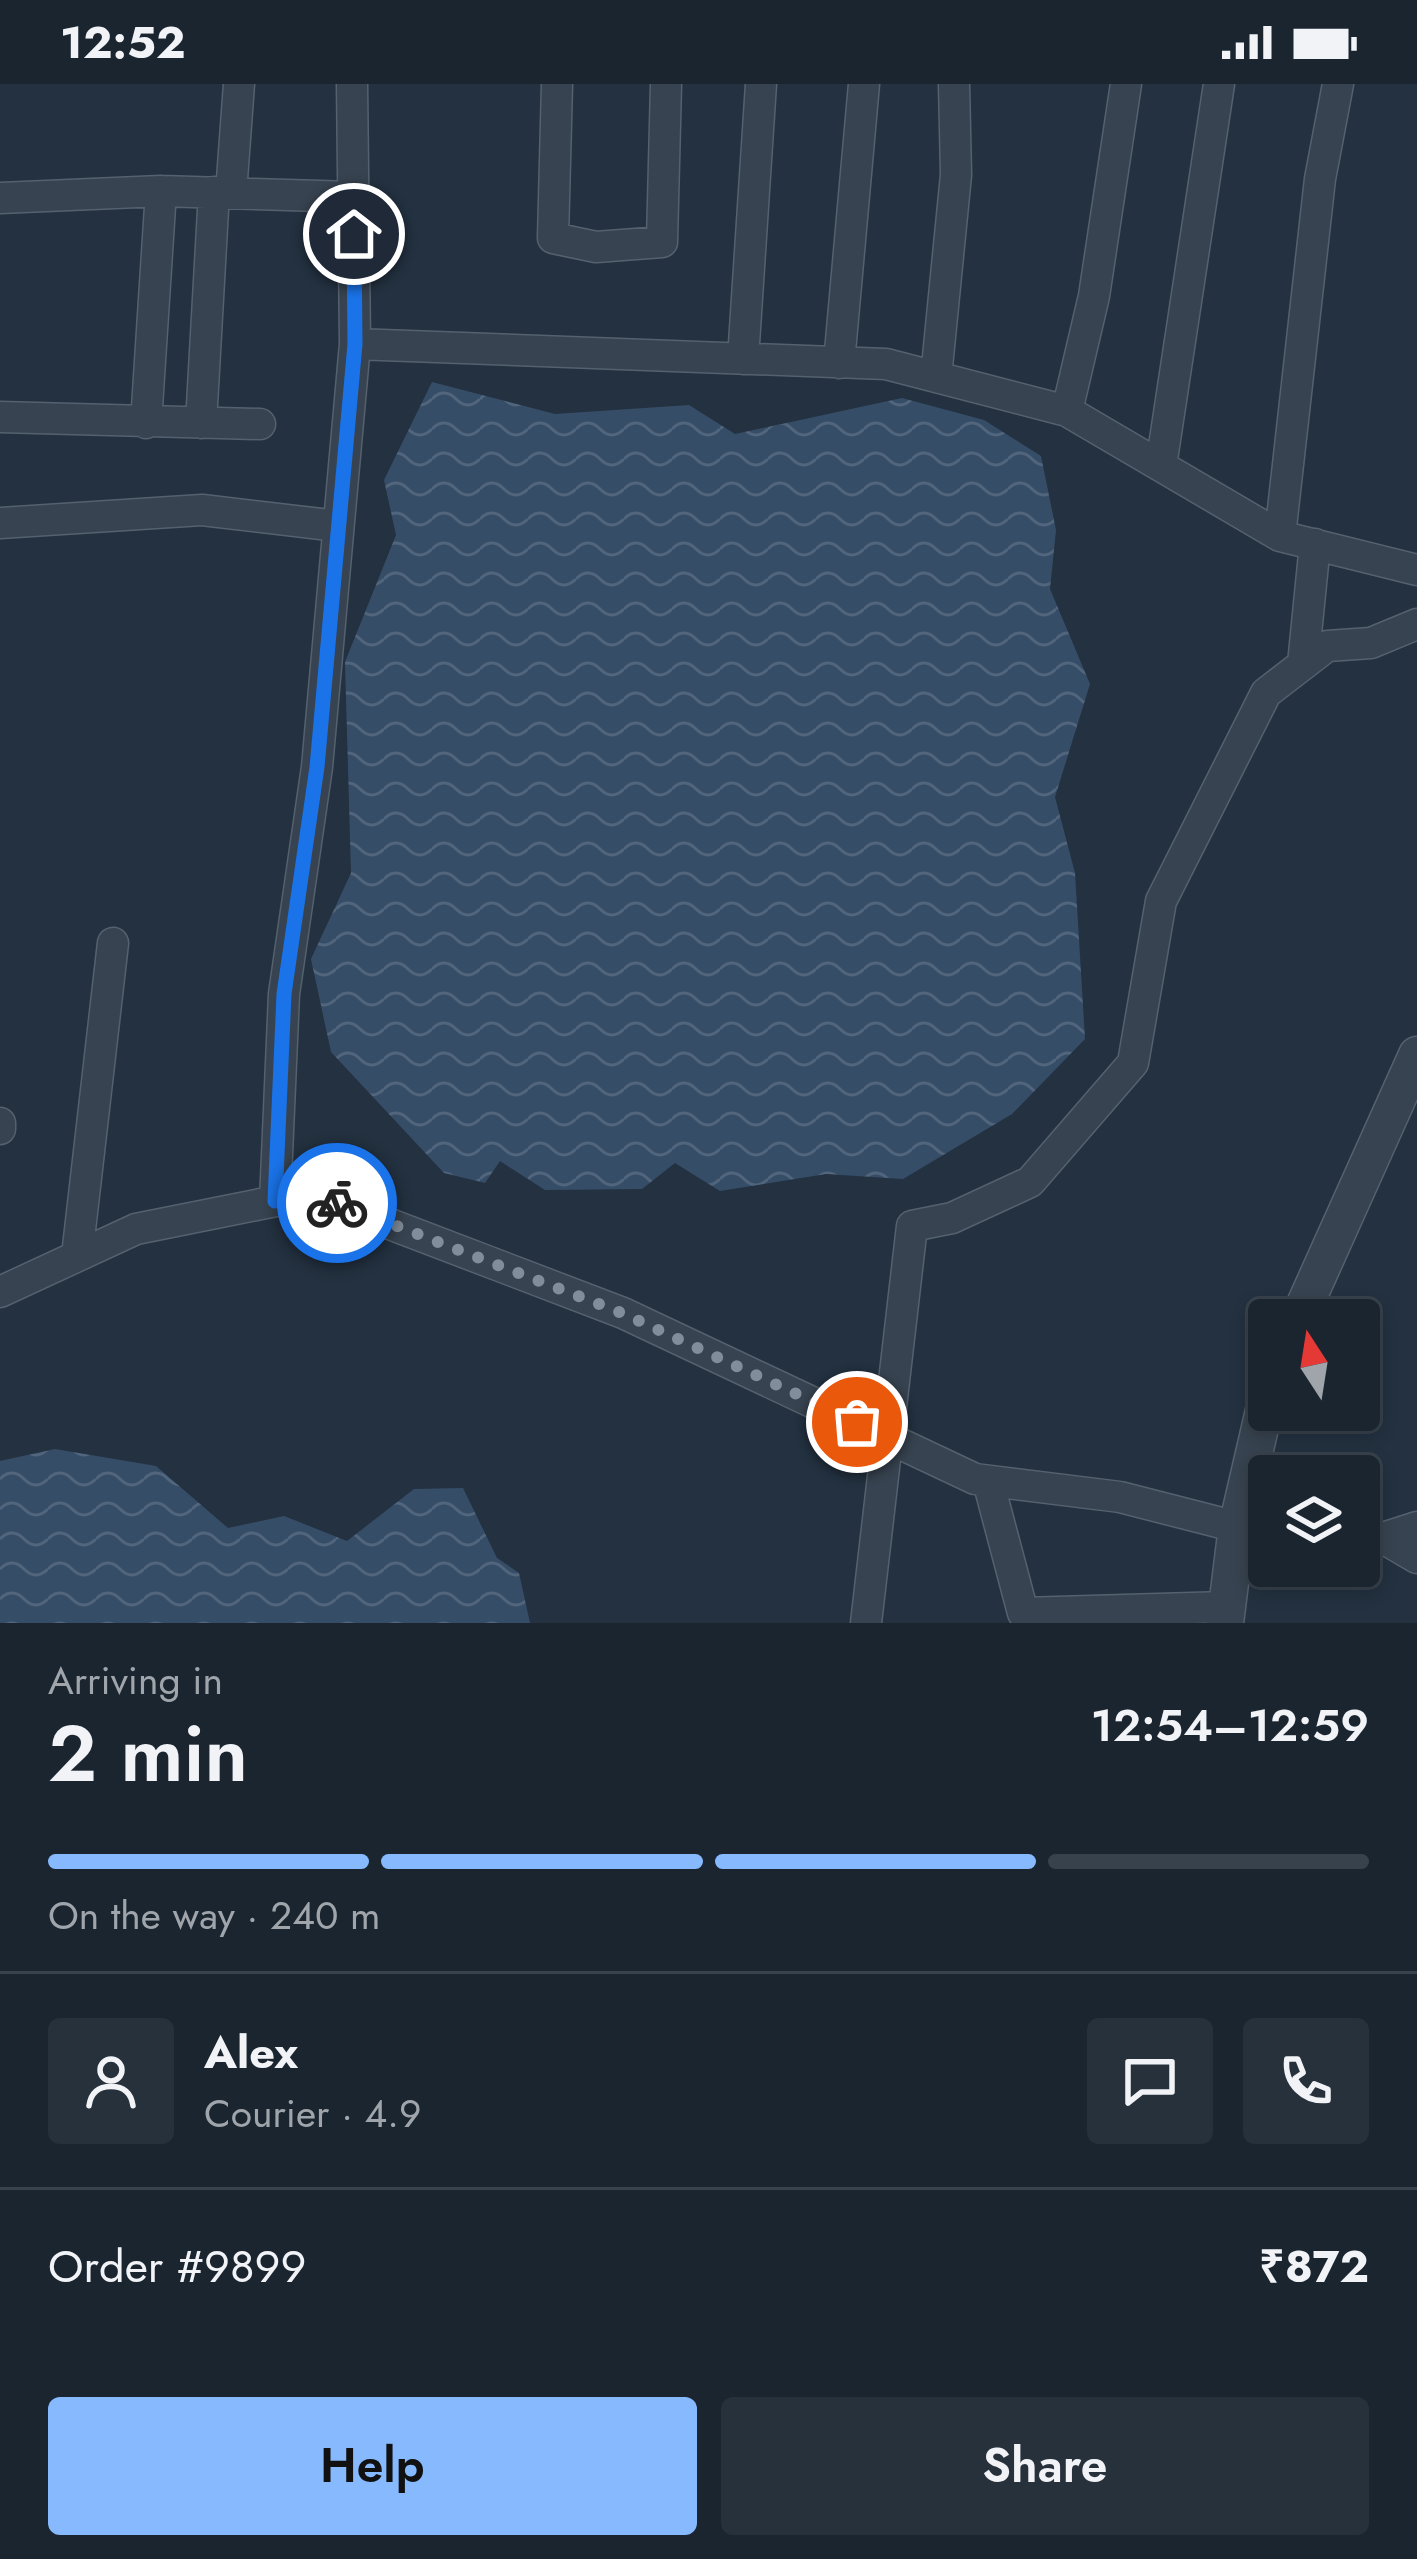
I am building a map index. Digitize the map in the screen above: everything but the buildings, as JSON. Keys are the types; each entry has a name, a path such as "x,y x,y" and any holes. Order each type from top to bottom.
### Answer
{"street":[{"path":"201,423 223,192 239,84"},
{"path":"275,1201 284,994 317,767 355,344 352,84"},
{"path":"557,84 553,238 596,248 662,242 666,84"},
{"path":"742,359 761,84"},
{"path":"839,363 864,84"},
{"path":"936,377 956,175 954,84"},
{"path":"1067,411 1094,296 1126,84"},
{"path":"1161,466 1219,84"},
{"path":"1280,536 1320,178 1338,84"},
{"path":"146,423 161,191"},
{"path":"0,198 161,191 353,197"},
{"path":"355,344 886,364 1067,411 1280,536 1417,569"},
{"path":"0,417 260,424"},
{"path":"0,523 202,510 338,526"},
{"path":"1303,664 1315,544"},
{"path":"866,1623 884,1434 912,1226 952,1218 1030,1182 1133,1063 1162,901 1266,693 1327,646 1371,643 1417,624"},
{"path":"77,1256 113,943"},
{"path":"1307,1299 1417,1055"},
{"path":"0,1292 136,1229 311,1194 622,1313 988,1480 1120,1496 1247,1549"},
{"path":"988,1480 1023,1613 1225,1615 1247,1549 1263,1431"},
{"path":"1380,1537 1417,1527"},
{"path":"1380,1544 1417,1558"}],"water":[{"path":"432,382 555,414 689,405 735,434 902,398 984,420 1041,456 1056,530 1050,589 1090,684 1055,797 1075,873 1085,1039 1012,1114 903,1179 826,1174 720,1191 675,1163 642,1189 545,1190 500,1161 485,1183 444,1173 331,1052 311,959 351,873 345,662 396,535 384,480"},
{"path":"55,1449 156,1466 228,1528 284,1516 347,1541 414,1489 463,1488 497,1558 519,1573 530,1623 0,1623 0,1461"}],"way so far":[{"path":"337,1203 622,1313 857,1422"}],"route":[{"path":"337,1203 311,1194 275,1201 284,994 317,767 355,344 354,234"}]}
